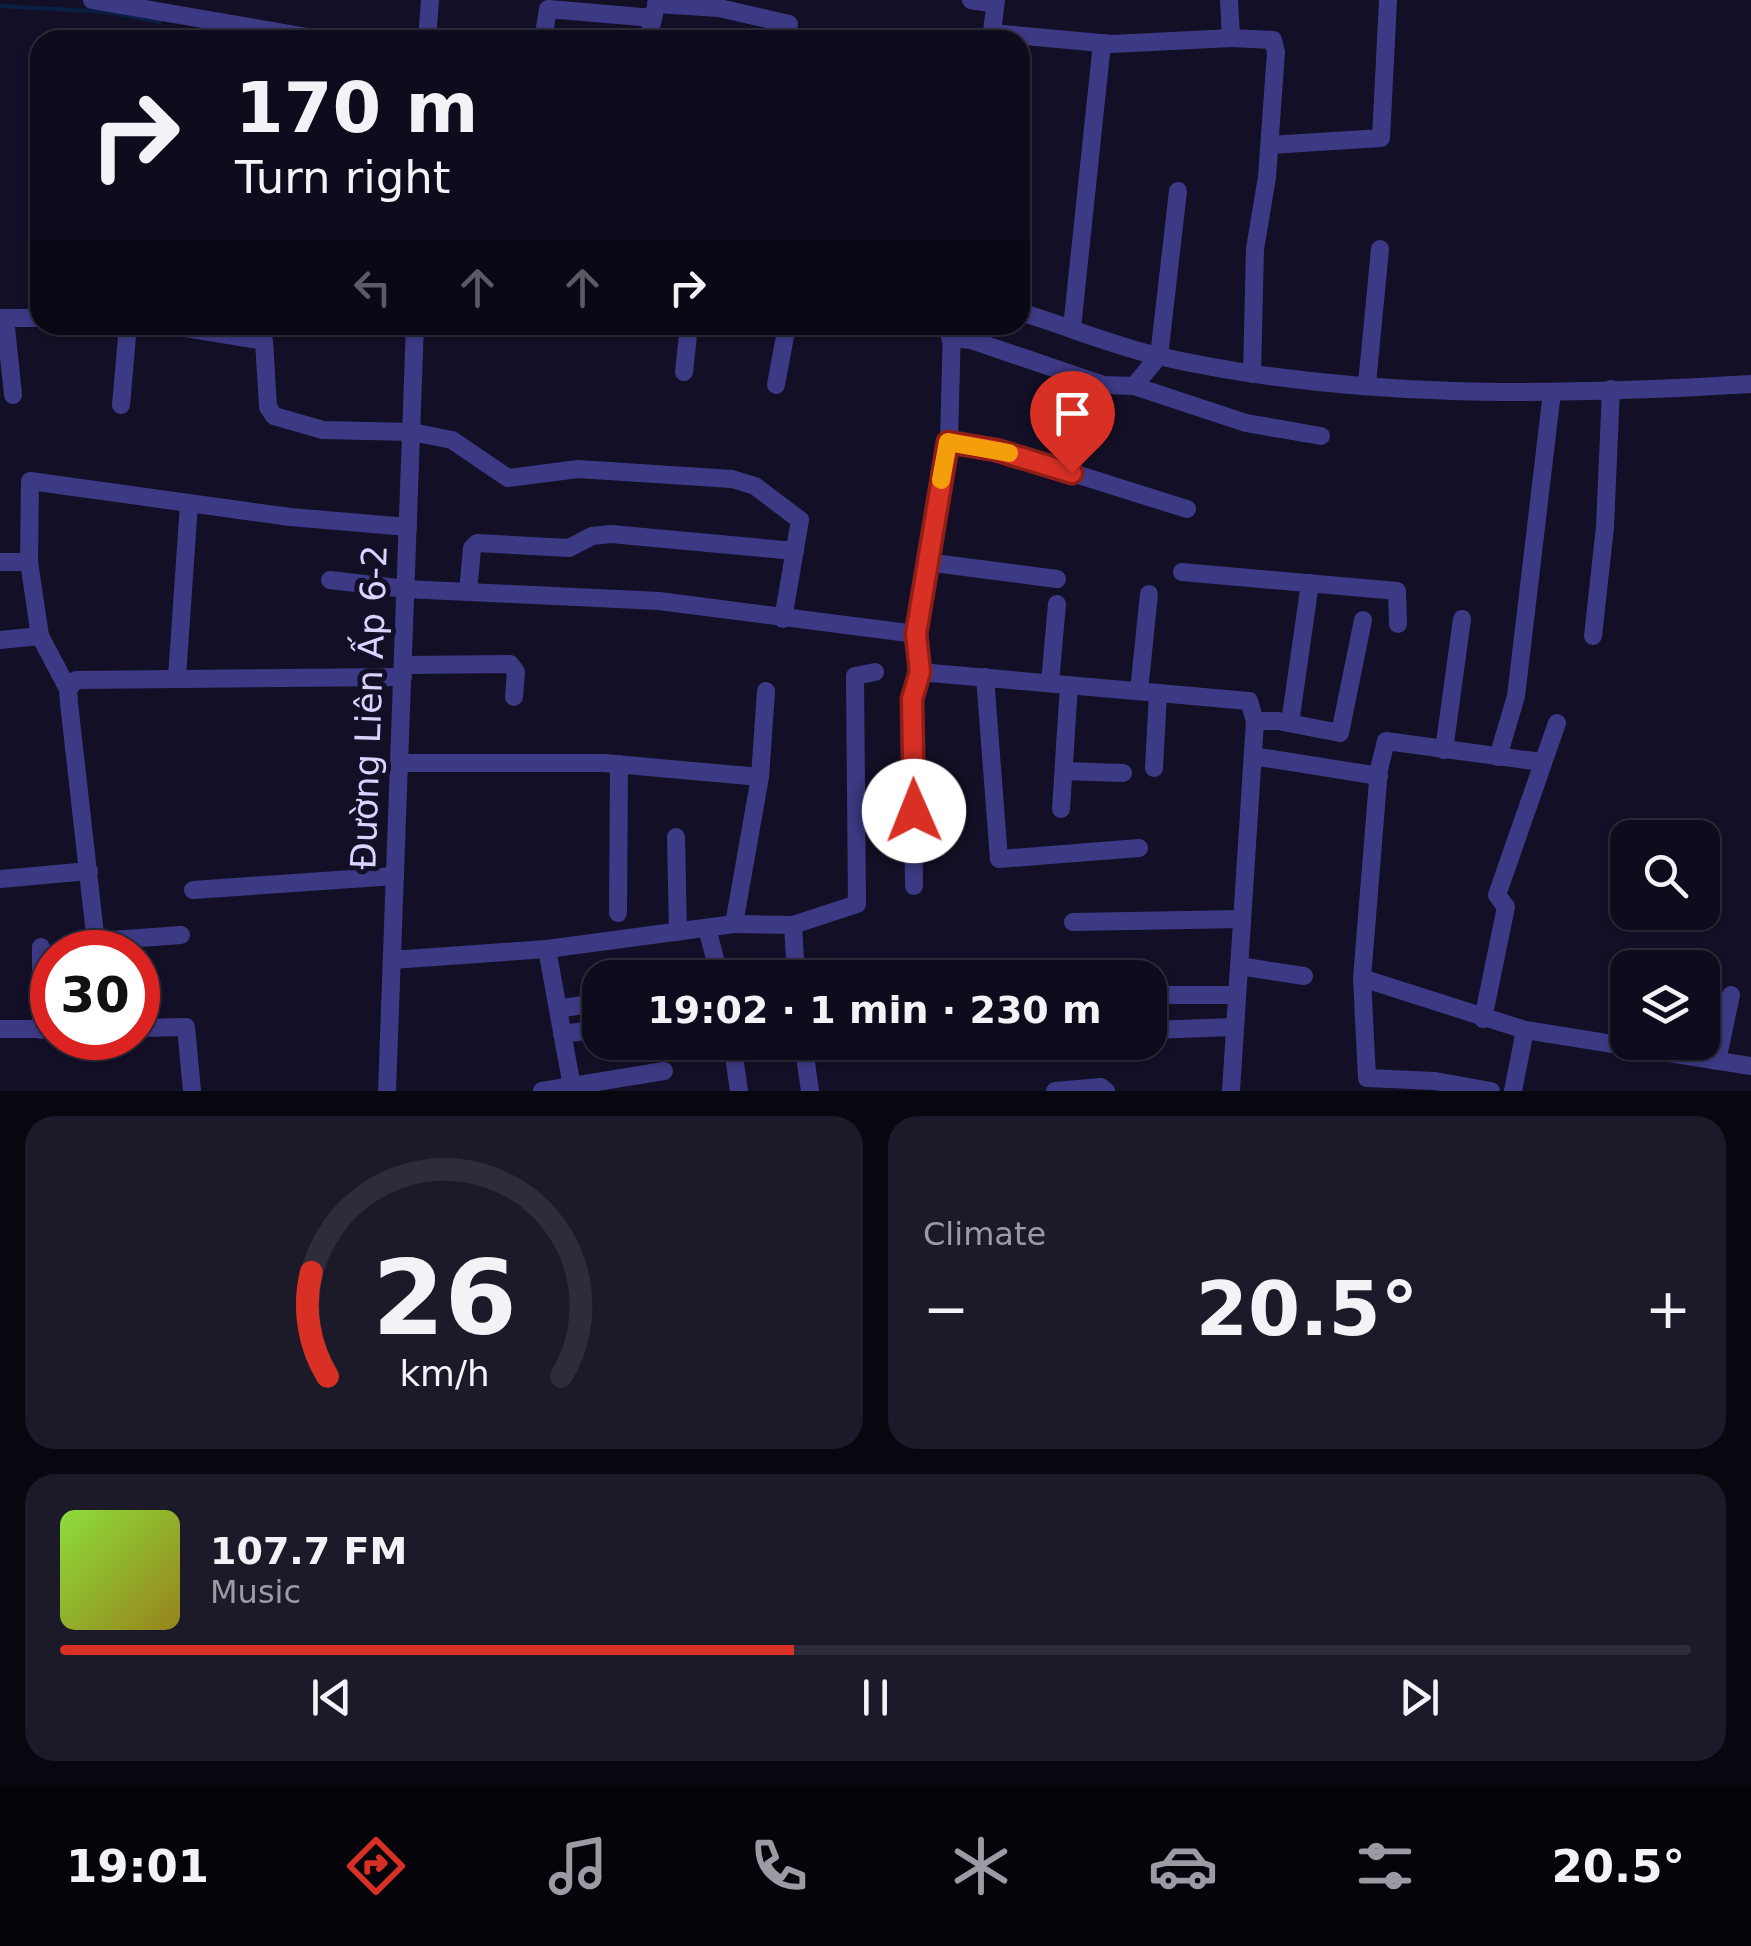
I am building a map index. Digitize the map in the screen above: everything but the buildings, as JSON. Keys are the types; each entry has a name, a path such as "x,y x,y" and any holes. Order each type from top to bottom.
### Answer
{"street":[{"path":"92,0 267,30"},
{"path":"428,30 430,0"},
{"path":"971,0 995,2 992,30"},
{"path":"1230,0 1232,38"},
{"path":"1270,146 1376,142 1382,138 1388,0"},
{"path":"544,30 548,4 719,8 789,24"},
{"path":"1030,39 1102,43 1232,38 1275,42 1270,146 1255,248 1252,374"},
{"path":"1072,328 1102,43"},
{"path":"1134,386 1159,356 1178,191"},
{"path":"1367,384 1380,249"},
{"path":"1030,315 1159,356 1252,374 1367,384 1400,391 1552,392 1751,384"},
{"path":"13,395 3,318 30,318"},
{"path":"120,404 127,335"},
{"path":"237,335 264,341 268,407 274,416 323,430 412,432 458,443 508,478 578,470 748,483 799,517 783,619"},
{"name":"Đường Liên Ấp 6-2","path":"387,1091 416,335"},
{"path":"684,372 688,335"},
{"path":"776,386 785,335"},
{"path":"914,886 912,699 920,672 916,634 948,442 951,335"},
{"path":"960,335 1104,385 1134,386 1246,424 1321,436"},
{"path":"1593,636 1605,527 1611,389"},
{"path":"1498,757 1516,696 1552,392"},
{"path":"948,442 996,450 1186,508"},
{"path":"95,930 68,690 40,636 30,562 30,480 189,504 408,527"},
{"path":"177,677 189,504"},
{"path":"468,592 472,548 477,542 569,548 592,536 612,534 795,551"},
{"path":"0,562 30,562"},
{"path":"926,562 1057,580"},
{"path":"1182,572 1397,591 1398,624"},
{"path":"330,580 406,589 659,601 916,634"},
{"path":"1290,723 1310,583"},
{"path":"1149,594 1148,692 1154,768"},
{"path":"1050,683 1057,604"},
{"path":"1444,750 1462,619"},
{"path":"1255,721 1290,723 1340,734 1362,620"},
{"path":"0,640 40,636"},
{"path":"68,690 76,680 403,671 510,664 516,672 514,697"},
{"path":"392,960 547,948 734,924 792,925 857,904 856,676 875,672"},
{"path":"920,672 1249,702 1255,721 1230,1091"},
{"path":"985,677 999,860 1139,848"},
{"path":"1061,809 1070,684"},
{"path":"734,924 760,777 766,691"},
{"path":"1483,1019 1506,907 1496,894 1557,722"},
{"path":"1490,1091 1436,1082 1368,1078 1362,978 1378,776 1386,741 1541,762"},
{"path":"1253,756 1378,776"},
{"path":"399,762 619,764 760,777"},
{"path":"618,914 619,764"},
{"path":"1064,771 1124,773"},
{"path":"676,836 678,932"},
{"path":"0,878 89,871"},
{"path":"194,890 395,876"},
{"path":"1072,922 1242,920"},
{"path":"792,925 795,960"},
{"path":"707,928 715,960"},
{"path":"160,938 181,935"},
{"path":"547,948 572,1086"},
{"path":"1239,966 1304,976"},
{"path":"1362,978 1483,1019 1610,1043"},
{"path":"1167,994 1237,995"},
{"path":"1720,1041 1730,995"},
{"path":"558,1009 582,1005"},
{"path":"160,1028 186,1027 192,1091"},
{"path":"1167,1029 1235,1027"},
{"path":"0,1029 30,1030"},
{"path":"1514,1091 1525,1030"},
{"path":"562,1034 582,1031"},
{"path":"735,1060 739,1091"},
{"path":"806,1060 810,1091"},
{"path":"1716,1060 1751,1066"},
{"path":"542,1091 664,1072"},
{"path":"1054,1091 1101,1087 1106,1091"}],"waterway":[{"path":"0,6 107,12 160,22"}],"slow traffic":[{"path":"941,480 948,442 1009,453"}],"route":[{"path":"914,811 912,699 920,672 916,634 948,442 996,450 1072,473"}]}
